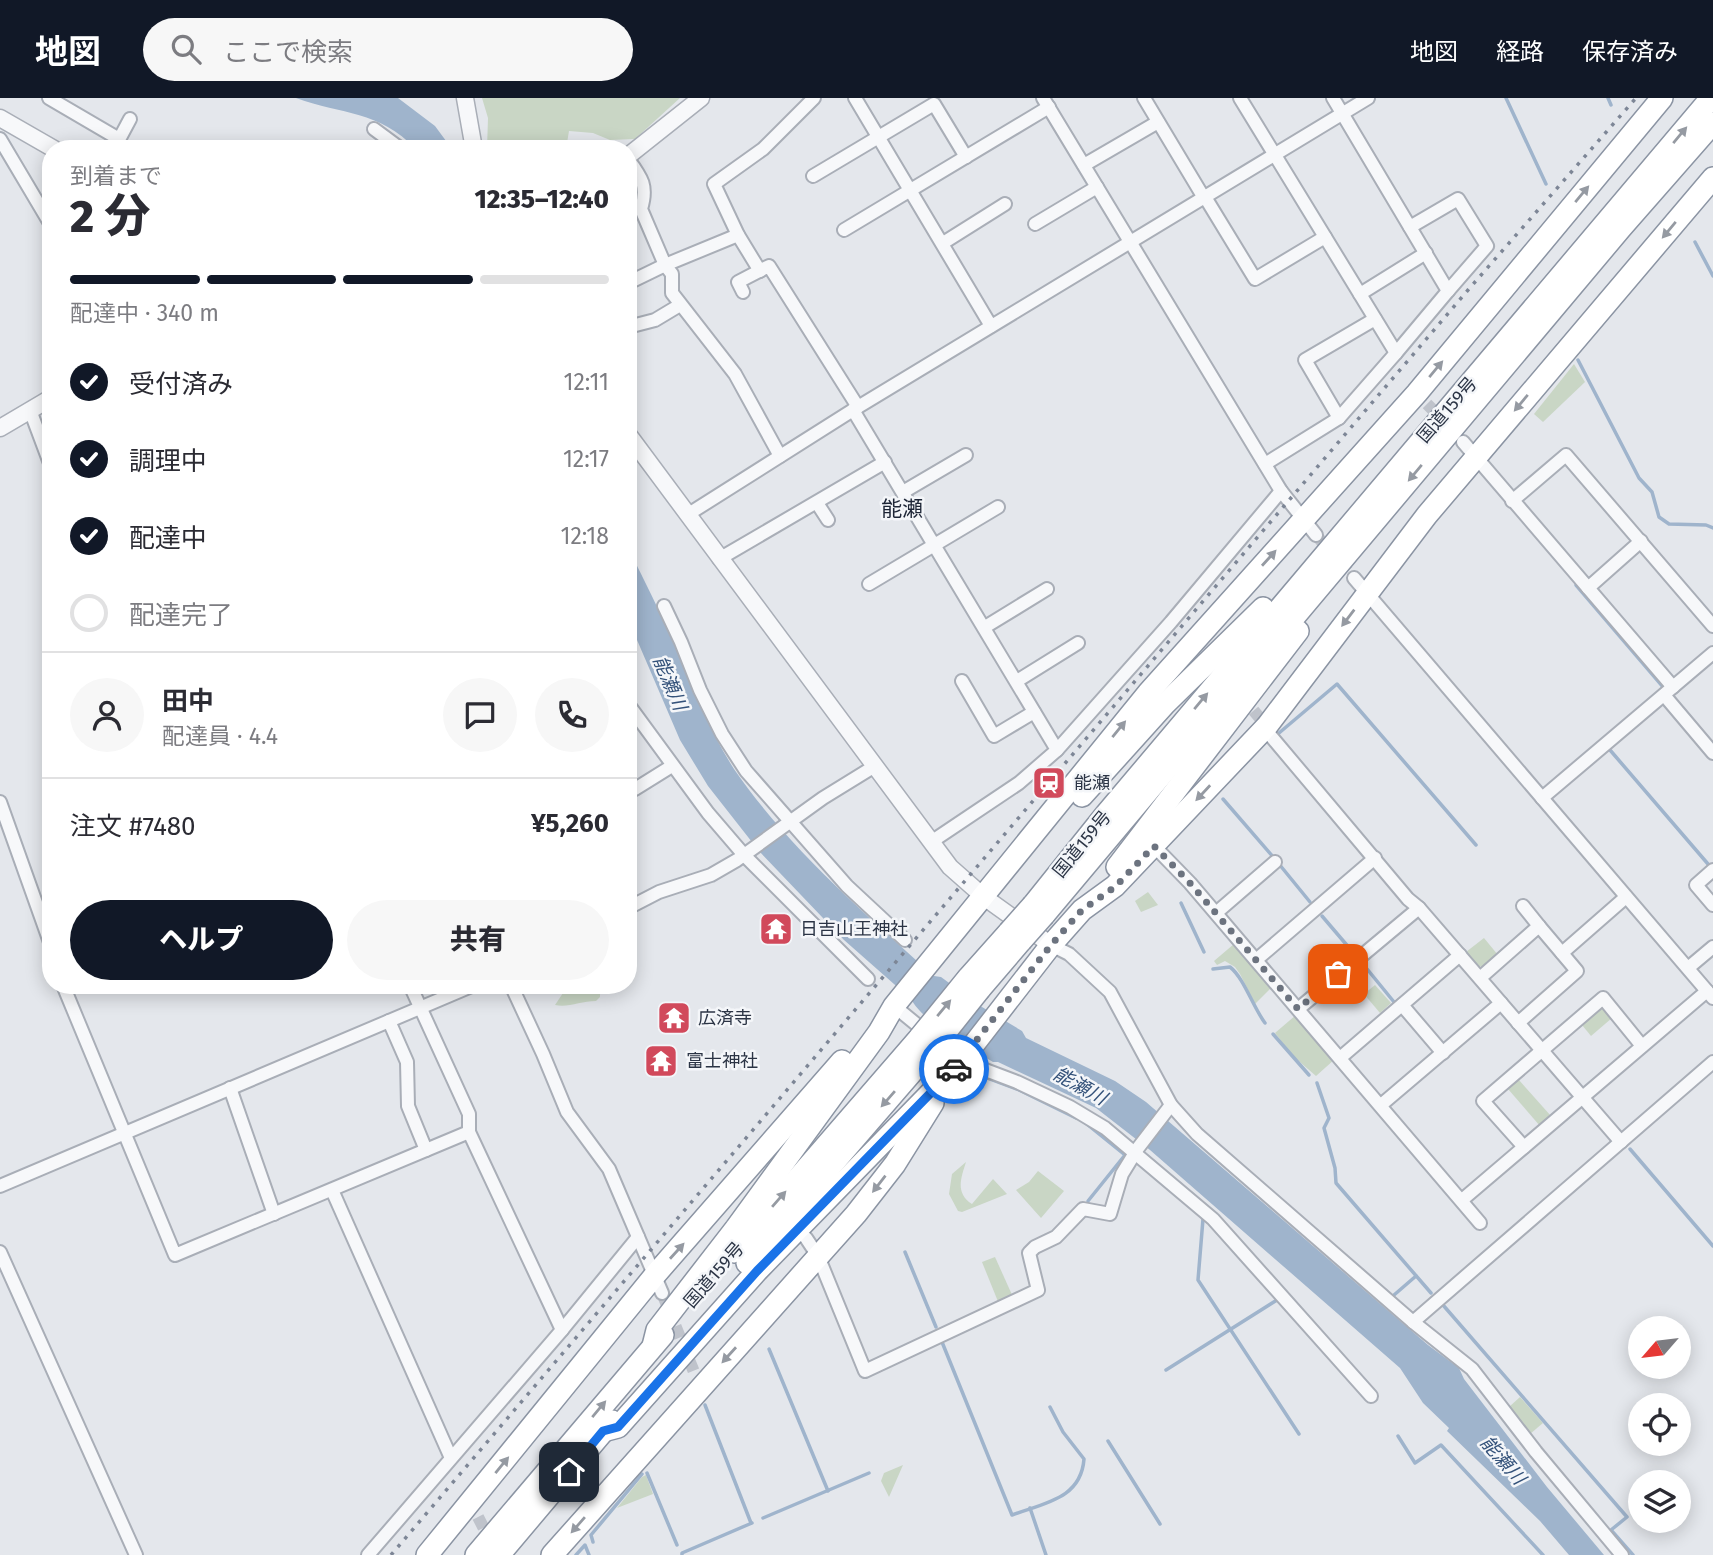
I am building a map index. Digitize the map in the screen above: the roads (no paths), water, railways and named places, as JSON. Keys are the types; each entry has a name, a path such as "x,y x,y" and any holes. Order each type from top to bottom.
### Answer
{"highway":[{"path":"427,1555 475,1509 659,1284 746,1188 860,1040 895,1006 939,954 1148,693 1199,647 1310,528 1422,398 1662,98"},
{"name":"国道159号","path":"1038,910 1395,471 1711,98"},
{"name":"国道159号","path":"499,1555 974,984 1352,547 1713,123"},
{"path":"1082,910 1115,887 1266,724 1360,586 1469,449 1713,178"},
{"path":"999,879 1037,846 1165,704 1300,571 1384,472 1395,471"},
{"path":"603,1431 618,1427 757,1271 961,1061 1282,654 1347,562 1352,547"},
{"path":"653,1346 657,1330 744,1217 895,1006"},
{"name":"国道159号","path":"476,1555 653,1346 926,1043"},
{"path":"552,1555 697,1379 812,1247 856,1214 895,1164 961,1061"}],"street":[{"path":"49,98 110,140"},
{"path":"465,98 472,140"},
{"path":"637,151 701,98"},
{"path":"760,271 738,235 715,184 763,149 814,98"},
{"path":"855,98 991,326"},
{"path":"1144,98 1255,279 1325,237"},
{"path":"1240,98 1396,353"},
{"path":"1333,98 1448,291"},
{"path":"687,515 855,408 1368,98"},
{"path":"844,230 966,157 1046,103 1281,491 1310,528"},
{"path":"813,176 934,104 966,157"},
{"path":"0,118 42,142"},
{"path":"118,140 130,119"},
{"path":"1084,165 1158,122"},
{"path":"374,129 389,140"},
{"path":"0,139 42,210"},
{"path":"637,170 646,194 641,209 665,265 672,274 672,293 735,374 780,456"},
{"path":"1035,224 1097,187"},
{"path":"1265,464 1339,418 1487,246 1458,200 1410,226"},
{"path":"943,243 1005,204"},
{"path":"637,279 738,235"},
{"path":"1360,294 1426,253"},
{"path":"743,292 738,282 769,266 1056,750"},
{"path":"637,325 655,320 680,304"},
{"path":"1339,418 1306,360 1375,319"},
{"path":"0,428 42,403"},
{"path":"30,410 42,442"},
{"path":"637,446 950,867 984,897 1051,945 1069,954 1110,992 1169,1108 1413,1322 1472,1369 1536,1452 1622,1555"},
{"path":"1469,449 1588,589 1713,753"},
{"path":"903,492 966,454"},
{"path":"1512,501 1566,455 1713,626"},
{"path":"719,559 885,462"},
{"path":"931,842 1019,783 1056,750 1171,622 1281,491"},
{"path":"817,503 828,520"},
{"path":"869,584 998,508"},
{"path":"1588,589 1641,541"},
{"path":"1360,586 1710,995 1642,1045 1462,1200"},
{"path":"985,627 1047,589"},
{"path":"664,607 722,734 747,771 847,886 905,940"},
{"path":"1017,681 1078,643"},
{"path":"1542,798 1713,653"},
{"path":"962,681 994,736 1034,712"},
{"path":"637,716 708,813 868,979"},
{"path":"1266,724 1270,735 1408,899 1419,908 1621,1142"},
{"path":"637,788 672,766"},
{"path":"637,903 659,892 711,874 748,853 823,798 875,766"},
{"path":"0,802 42,920"},
{"path":"1154,846 1216,913 1480,1223"},
{"path":"1256,960 1375,858"},
{"path":"1216,913 1275,862"},
{"path":"1713,870 1696,885 1713,905"},
{"path":"1562,953 1626,897"},
{"path":"1518,1023 1577,971 1523,906"},
{"path":"1298,1009 1419,908"},
{"path":"1480,978 1539,926"},
{"path":"1688,968 1713,947"},
{"path":"1340,1058 1460,955"},
{"path":"67,994 175,1255 469,1132"},
{"path":"415,994 469,1114 469,1132 562,1330"},
{"path":"0,1186 454,994"},
{"path":"515,994 544,1054 567,1112 609,1169 659,1284"},
{"path":"1524,1147 1483,1101 1603,998 1642,1045"},
{"path":"1381,1105 1501,1003"},
{"path":"1402,1005 1443,1053"},
{"path":"895,1006 961,1061 1070,1107 1136,1151 1213,1219 1371,1396"},
{"path":"389,1021 407,1062 408,1106 426,1150"},
{"path":"1413,1322 1713,1062"},
{"path":"230,1088 274,1214"},
{"path":"812,1247 865,1371 1038,1290 1029,1253 1035,1247 1056,1237 1083,1209 1110,1214 1122,1174 1169,1108"},
{"path":"332,1189 451,1458"},
{"path":"369,1555 638,1237"},
{"path":"0,1252 136,1555"}],"water":[{"path":"296,98 398,98 435,126 445,140 406,140 374,120"},
{"name":"能瀬川","path":"637,567 725,754 754,797 802,851 934,976 941,977 982,1007 1022,1031 1026,1038 1115,1081 1146,1102 1428,1345 1459,1368 1464,1379 1547,1487 1604,1555 1569,1555 1540,1521 1447,1431 1449,1428 1423,1403 1400,1368 1150,1150 1096,1108 993,1062 925,1016 911,999 844,940 759,851 708,786 680,740 637,640"}],"waterway":[{"path":"1506,98 1546,184"},
{"path":"1608,98 1611,105"},
{"path":"1695,242 1713,276"},
{"path":"1578,360 1639,478 1652,492 1659,517 1669,524 1706,525 1713,528"},
{"path":"1576,585 1664,688"},
{"path":"1279,733 1337,684 1476,845"},
{"path":"1610,750 1708,864"},
{"path":"1223,799 1274,858"},
{"path":"1279,864 1310,902"},
{"path":"1181,903 1204,952"},
{"path":"1322,916 1351,950"},
{"path":"1363,964 1394,1002"},
{"path":"1213,969 1230,967 1235,972 1265,1023"},
{"path":"1273,1034 1309,1075"},
{"path":"969,1071 1017,1089 1076,1118"},
{"path":"1317,1083 1329,1118 1324,1128 1335,1168 1336,1183 1431,1293"},
{"path":"1083,1121 1125,1155 1088,1201"},
{"path":"1630,1149 1713,1246"},
{"path":"1203,1219 1198,1280 1299,1434"},
{"path":"905,1252 936,1327"},
{"path":"1394,1295 1416,1276"},
{"path":"1166,1370 1277,1300"},
{"path":"1443,1305 1627,1517 1611,1530 1633,1555"},
{"path":"942,1342 1012,1515 1059,1498 1076,1483 1081,1472 1084,1459 1063,1432 1050,1407"},
{"path":"769,1349 828,1491"},
{"path":"705,1405 751,1523"},
{"path":"1398,1436 1415,1463 1441,1445 1543,1555"},
{"path":"1108,1441 1160,1524"},
{"path":"647,1473 677,1545"},
{"path":"763,1518 869,1473"},
{"path":"593,1542 591,1535 642,1474"},
{"path":"1030,1508 1046,1555"},
{"path":"682,1555 752,1523"},
{"path":"576,1555 585,1545 589,1555"}],"tunnel":[{"path":"1427,404 1444,421"},
{"path":"1316,535 1354,578"},
{"path":"1242,697 1264,723"},
{"path":"662,1293 694,1372"},
{"path":"478,1517 491,1542"}],"railway":[{"path":"391,1555 1468,290 1636,98"}],"place":[{"name":"能瀬","path":"1049,783"},
{"name":"日吉山王神社","path":"776,929"},
{"name":"広済寺","path":"674,1018"},
{"name":"富士神社","path":"661,1061"}],"district":[{"name":"能瀬","path":"902,509"}]}
